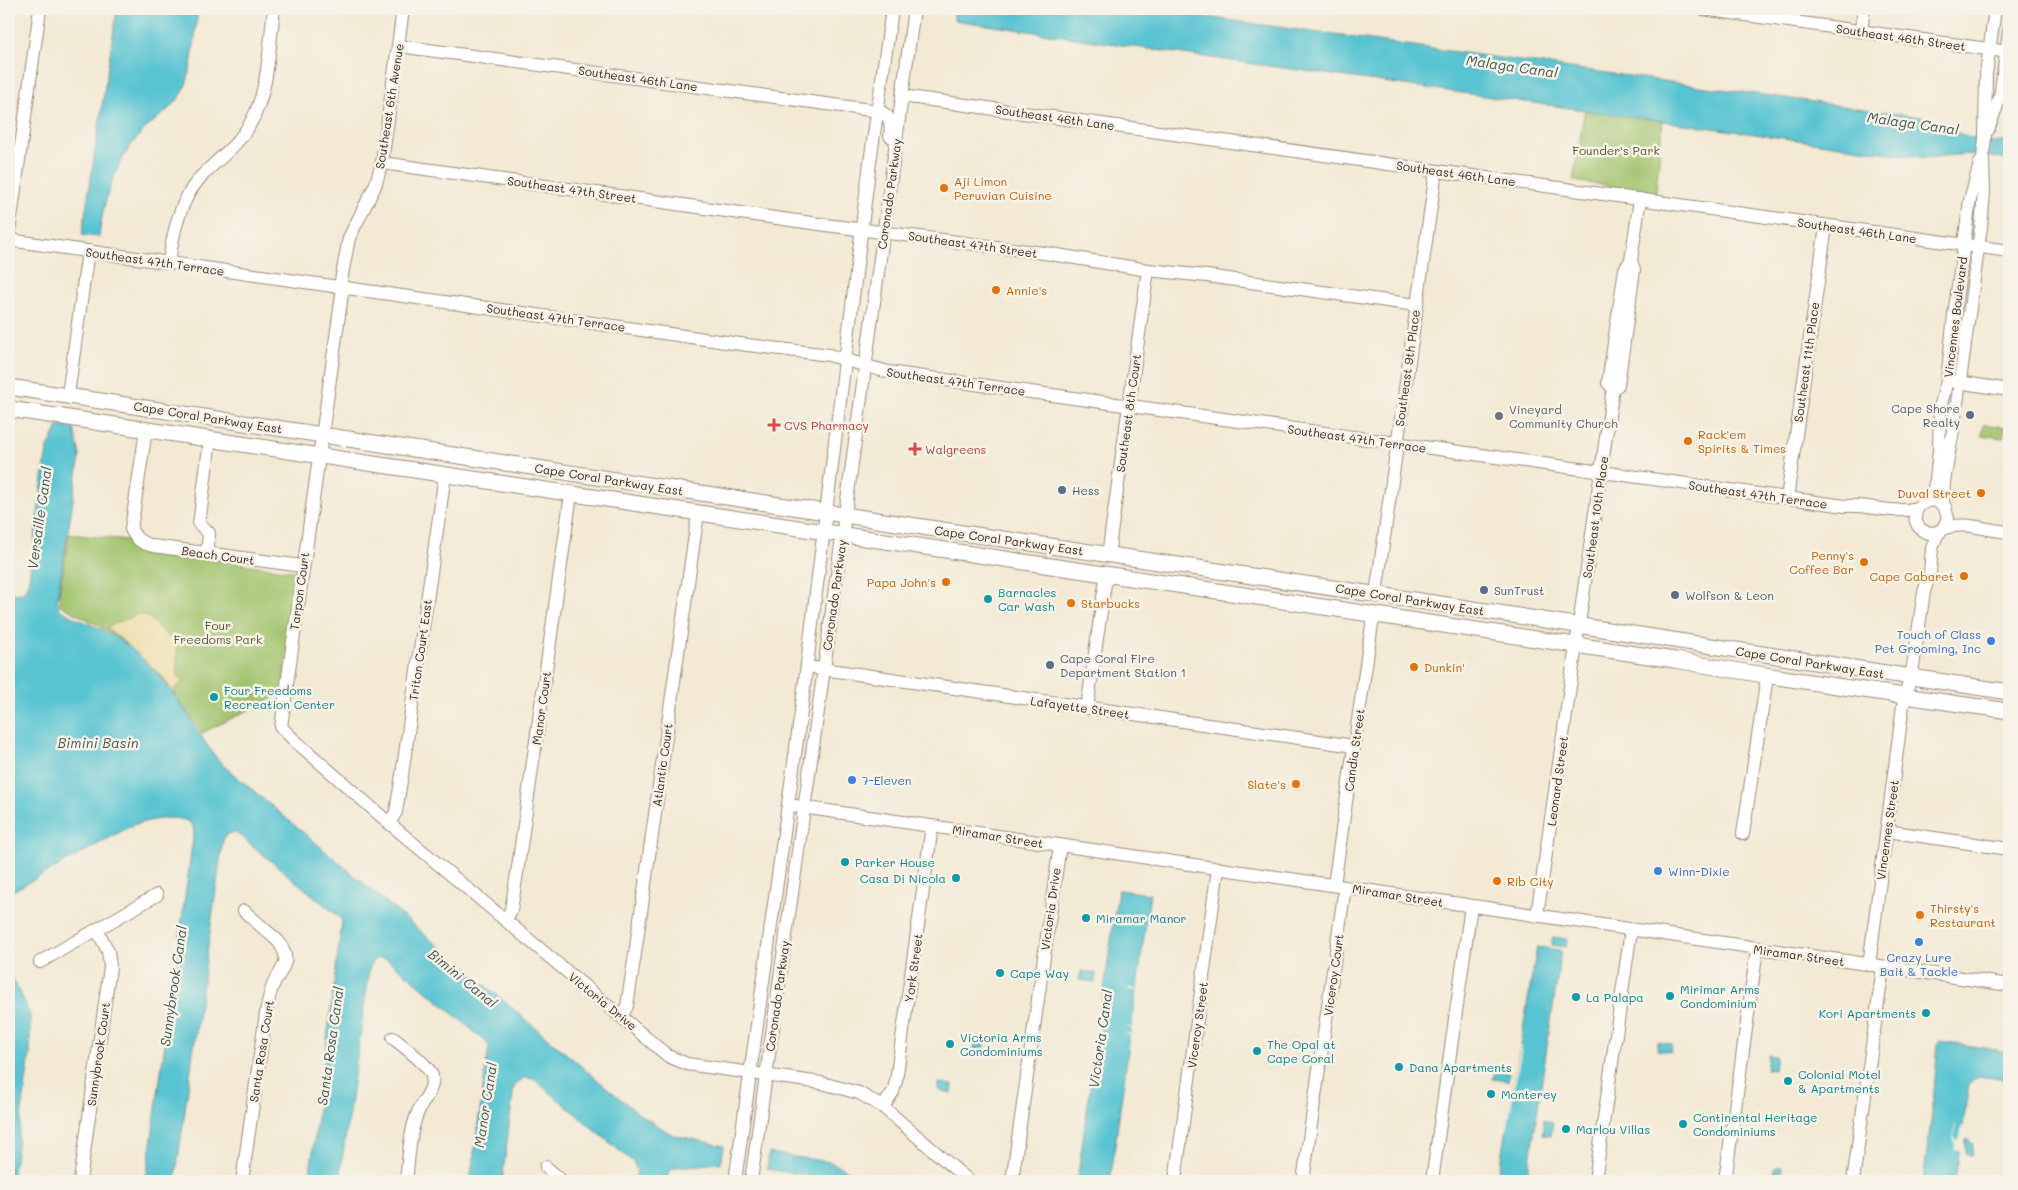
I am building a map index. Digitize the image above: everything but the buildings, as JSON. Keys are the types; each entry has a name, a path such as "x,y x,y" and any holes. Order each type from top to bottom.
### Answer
{"main road":[{"name":"Cape Coral Parkway East","path":"9,386 2009,692"},
{"path":"9,396 81,406 108,401"},
{"name":"Cape Coral Parkway East","path":"9,409 1675,660 1767,677 2009,711"},
{"path":"1003,559 1022,553 1096,562 1108,555"},
{"path":"1109,575 1116,568 1130,566 1178,573 1199,573 1211,570"},
{"path":"1275,600 1290,594 1364,603 1371,600 1376,594"},
{"path":"1376,615 1381,609 1394,606 1453,614 1464,614 1476,610"}],"street":[{"path":"9,232 40,9"},
{"path":"169,262 180,210 191,190 198,180 235,144 255,113 263,90 274,9"},
{"name":"Southeast 6th Avenue","path":"318,456 349,238 375,186 382,163 403,9"},
{"name":"Coronado Parkway","path":"735,1181 788,805 892,9"},
{"name":"Coronado Parkway","path":"751,1181 824,669 914,9"},
{"name":"Southeast 46th Street","path":"1703,9 1735,11 2008,52"},
{"path":"1861,31 1864,9"},
{"name":"Vincennes Boulevard","path":"1986,138 1985,90 1995,9"},
{"name":"Vincennes Boulevard","path":"1920,505 1933,491 1936,480 1940,408 1947,381 1973,185 2000,97 2008,52 2009,32"},
{"name":"Southeast 46th Lane","path":"399,46 878,110"},
{"name":"Southeast 46th Lane","path":"902,96 2009,251"},
{"path":"878,110 890,122 888,152 893,161"},
{"name":"Vincennes Boulevard","path":"1946,509 1943,502 1943,488 1979,247 1984,193 1982,158"},
{"name":"Southeast 47th Street","path":"382,163 1070,257 1148,270 1207,276 1416,305"},
{"name":"Southeast 9th Place","path":"1376,594 1436,171"},
{"name":"Southeast 10th Place","path":"1576,645 1613,388 1608,383 1617,318 1625,269 1631,260 1640,199"},
{"name":"Southeast 11th Place","path":"1787,498 1826,226"},
{"name":"Southeast 47th Terrace","path":"9,240 737,344 829,355 888,372 1787,498 1901,511 1920,505"},
{"path":"68,395 88,251"},
{"name":"Southeast 8th Court","path":"1108,555 1148,270"},
{"path":"1947,381 2009,390"},
{"name":"Beach Court","path":"146,430 131,529 135,538 153,546 302,566"},
{"path":"207,553 209,533 199,524 210,440"},
{"name":"Tarpon Court","path":"281,727 318,456"},
{"name":"Triton Court East","path":"389,824 396,812 402,775 445,475"},
{"name":"Manor Court","path":"506,920 512,910 571,494"},
{"path":"1924,592 1924,539 1915,519 1920,505 1932,500 1937,501 1962,519 1994,524 2009,530"},
{"name":"Southeast 47th Terrace","path":"1845,506 1863,513 1907,519 1919,527"},
{"path":"1905,696 1910,678 1924,592 1930,573 1932,548 1937,535 1948,518 1946,509"},
{"name":"Atlantic Court","path":"622,1015 627,1006 634,963 698,513"},
{"path":"1919,527 1930,533 1952,526 2009,530"},
{"path":"1087,708 1105,584 1109,575"},
{"name":"Candia Street","path":"1340,886 1354,746 1372,624 1376,615"},
{"name":"Leonard Street","path":"1537,916 1576,645"},
{"name":"Lafayette Street","path":"806,667 1354,746"},
{"path":"1743,834 1767,677"},
{"name":"Vincennes Street","path":"1869,965 1905,696"},
{"name":"Victoria Drive","path":"281,727 292,739 389,824 622,1015 660,1050 687,1064 822,1083 850,1089 883,1107 969,1181"},
{"name":"Miramar Street","path":"788,805 2009,985"},
{"name":"York Street","path":"883,1107 893,1092 896,1081 932,826"},
{"path":"1888,831 2009,849"},
{"name":"Victoria Drive","path":"1012,1181 1060,845"},
{"name":"Viceroy Street","path":"1174,1181 1218,868"},
{"name":"Viceroy Court","path":"1303,1181 1340,886"},
{"path":"40,962 157,895"},
{"path":"1432,1181 1471,906"},
{"name":"Santa Rosa Court","path":"242,1181 266,1013 271,990 283,969 286,959 283,947 278,941 244,911"},
{"name":"Sunnybrook Court","path":"80,1181 110,967 108,951 97,930"},
{"path":"1595,1181 1631,930"},
{"path":"1725,1181 1757,949"},
{"path":"1853,1181 1883,967"},
{"path":"393,1038 425,1066 432,1076 432,1086 418,1112 414,1124 406,1181"},
{"path":"546,1167 562,1181"}],"green space":[{"name":"Founder's Park","path":"1585,108 1663,119 1656,192 1573,181"},
{"path":"1984,424 2005,427 2003,438 1982,435"},
{"name":"Four Freedoms Park","path":"69,534 128,540 141,549 298,572 281,694 202,733 162,677 127,643 60,605 59,594"}],"sand":[{"path":"139,614 148,617 177,646 177,676 183,682 172,691 162,676 107,627"}],"water":[{"path":"117,9 198,9 191,63 183,92 170,108 142,132 125,155 112,181 99,237 82,235"},
{"name":"Malaga Canal","path":"954,9 1149,9 1928,118 1967,137 1975,138 1977,141 1993,143 2009,141 2009,162 1978,155 1926,158 1169,52 954,20"},
{"path":"58,426 74,428 80,456 57,600 59,609 114,636 136,652 167,685 208,747 224,766 639,1114 673,1135 724,1146 721,1163 677,1167 669,1171 666,1181 635,1181 637,1170 633,1162 535,1080 526,1077 514,1087 502,1181 470,1181 489,1046 409,976 386,959 377,958 370,966 339,1181 309,1181 342,921 238,834 231,833 227,834 223,840 175,1181 146,1181 194,831 191,824 185,820 168,818 133,825 9,893 9,593 20,593 28,585 47,450"},
{"name":"Victoria Canal","path":"1118,890 1150,894 1110,1181 1077,1181"},
{"path":"1553,937 1567,939 1566,947 1551,945"},
{"path":"1537,947 1560,950 1561,952 1527,1181 1497,1181"},
{"path":"1081,971 1096,973 1095,982 1079,980"},
{"path":"9,972 30,1016 30,1054 12,1181 9,1181"},
{"path":"976,1037 986,1038 983,1056 973,1055"},
{"path":"1940,1041 2009,1052 2009,1081 1982,1077 1972,1080 1969,1084 1955,1181 1923,1181 1932,1114 1938,1043"},
{"path":"1658,1042 1672,1044 1671,1052 1657,1050"},
{"path":"1768,1055 1776,1056 1774,1070 1766,1069"},
{"path":"1495,1071 1509,1073 1508,1081 1493,1079"},
{"path":"939,1083 953,1085 952,1093 938,1090"},
{"path":"1544,1120 1553,1122 1551,1136 1542,1135"},
{"path":"1968,1139 1973,1144 1970,1157 1966,1153 1966,1140"},
{"path":"769,1153 830,1162 869,1181 817,1181 811,1176 767,1169"},
{"path":"1782,1167 1781,1181 1775,1181 1773,1178 1774,1168"}],"pier":[{"path":"1138,984 1140,985 1132,1042 1130,1042 1130,1035 1122,1034 1131,1033 1131,1028 1123,1026 1132,1027 1137,991 1128,990 1129,988 1137,989"},
{"path":"1099,1014 1102,1015 1096,1057 1093,1056"},
{"path":"1520,1046 1522,1047 1507,1130 1502,1129 1503,1123 1506,1123"},
{"path":"1955,1125 1954,1137 1957,1141 1960,1138 1962,1126 1965,1126 1961,1151 1954,1150 1953,1138"}],"place":[{"name":"Aji Limon Peruvian Cuisine","path":"944,188"},
{"name":"Annie's","path":"996,290"},
{"name":"Cape Shore Realty","path":"1970,415"},
{"name":"Vineyard Community Church","path":"1499,416"},
{"name":"CVS Pharmacy","path":"774,425"},
{"name":"Rack'em Spirits & Times","path":"1688,441"},
{"name":"Walgreens","path":"915,449"},
{"name":"Hess","path":"1062,490"},
{"name":"Duval Street","path":"1981,493"},
{"name":"Penny's Coffee Bar","path":"1864,562"},
{"name":"Cape Cabaret","path":"1964,576"},
{"name":"Papa John's","path":"946,582"},
{"name":"SunTrust","path":"1484,590"},
{"name":"Wolfson & Leon","path":"1675,595"},
{"name":"Barnacles Car Wash","path":"988,599"},
{"name":"Starbucks","path":"1071,603"},
{"name":"Touch of Class Pet Grooming, Inc","path":"1991,641"},
{"name":"Cape Coral Fire Department Station 1","path":"1050,665"},
{"name":"Dunkin'","path":"1414,667"},
{"name":"Four Freedoms Recreation Center","path":"214,697"},
{"name":"7-Eleven","path":"852,780"},
{"name":"Slate's","path":"1296,784"},
{"name":"Parker House","path":"845,862"},
{"name":"Winn-Dixie","path":"1658,871"},
{"name":"Casa Di Nicola","path":"956,878"},
{"name":"Rib City","path":"1497,881"},
{"name":"Thirsty's Restaurant","path":"1920,915"},
{"name":"Miramar Manor","path":"1086,918"},
{"name":"Crazy Lure Bait & Tackle","path":"1919,942"},
{"name":"Cape Way","path":"1000,973"},
{"name":"Mirimar Arms Condominium","path":"1670,996"},
{"name":"La Palapa","path":"1576,997"},
{"name":"Kori Apartments","path":"1926,1013"},
{"name":"Victoria Arms Condominiums","path":"950,1044"},
{"name":"The Opal at Cape Coral","path":"1257,1051"},
{"name":"Dana Apartments","path":"1399,1067"},
{"name":"Colonial Motel & Apartments","path":"1788,1081"},
{"name":"Monterey","path":"1491,1094"},
{"name":"Continental Heritage Condominiums","path":"1683,1124"},
{"name":"Marlou Villas","path":"1566,1129"}],"water label":[{"name":"Versaille Canal","path":"39,518"},
{"name":"Bimini Basin","path":"98,742"},
{"name":"Bimini Canal","path":"463,978"},
{"name":"Sunnybrook Canal","path":"173,986"},
{"name":"Santa Rosa Canal","path":"330,1046"},
{"name":"Manor Canal","path":"485,1105"}]}
